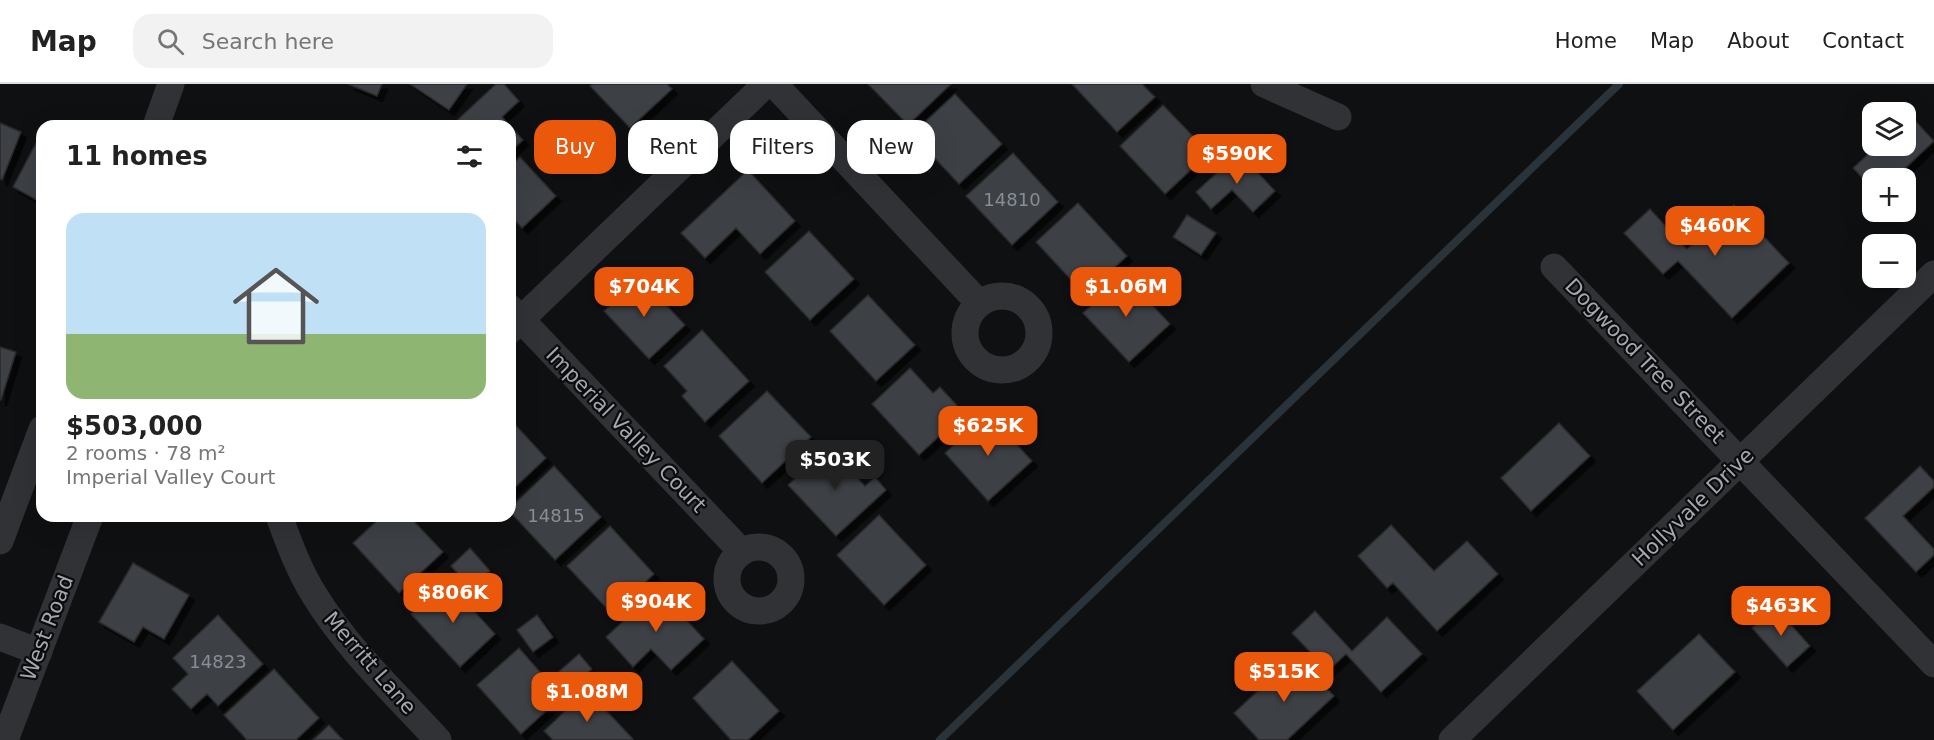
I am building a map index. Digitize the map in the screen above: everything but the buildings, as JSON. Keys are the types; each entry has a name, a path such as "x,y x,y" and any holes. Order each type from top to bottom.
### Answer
{"street":[{"path":"158,120 171,84"},
{"path":"516,317 766,84"},
{"path":"774,84 979,303"},
{"path":"1264,84 1338,117"},
{"name":"Dogwood Tree Street","path":"1554,267 1934,664"},
{"name":"Hollyvale Drive","path":"1452,740 1934,274"},
{"name":"Imperial Valley Court","path":"516,321 742,552"},
{"path":"0,541 36,445"},
{"name":"West Road","path":"5,740 88,522"},
{"name":"Merritt Lane","path":"281,522 291,551 314,595 340,633 438,740"},
{"path":"0,637 39,652"}],"waterway":[{"path":"940,740 1619,84"}]}
